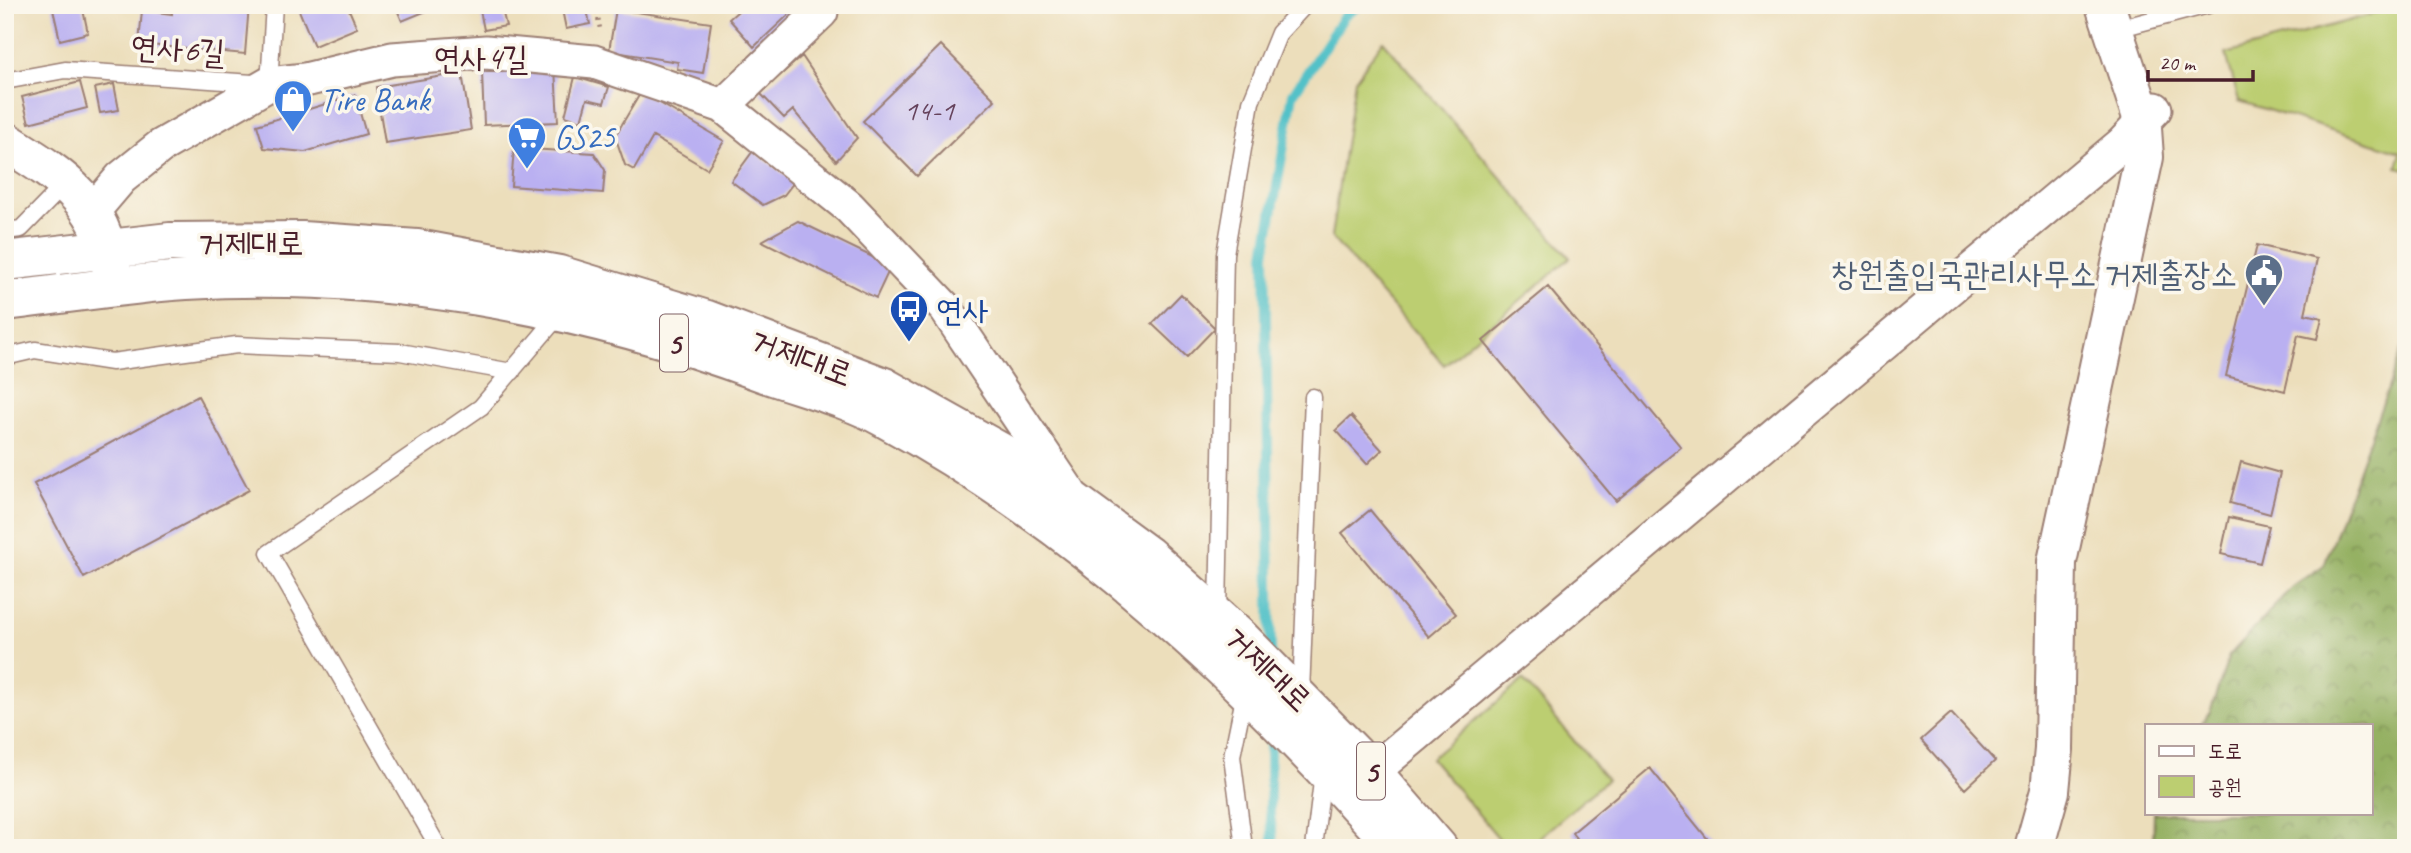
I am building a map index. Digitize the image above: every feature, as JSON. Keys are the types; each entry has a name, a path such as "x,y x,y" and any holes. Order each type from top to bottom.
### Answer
{"main road":[{"path":"2055,848 2068,787 2074,714 2072,578 2163,160 2164,136 2150,113 2119,16"},
{"path":"2034,848 2050,791 2054,749 2057,562 2144,157 2150,113"},
{"path":"5,141 66,183 93,211 109,249 114,288"},
{"name":"거제대로","path":"5,261 170,242 302,241 417,249 559,275 707,320 884,387 1027,467 1147,555 1229,629 1296,716 1324,767 1397,848"},
{"name":"거제대로","path":"5,301 186,280 314,279 424,287 561,312 704,351 882,416 1014,496 1130,583 1246,688 1296,716 1372,772 1438,848"}],"street":[{"path":"723,106 821,12 821,5"},
{"name":"연사4길","path":"93,211 121,178 161,146 269,84 305,80 392,59 486,52 594,62 723,106 849,207 946,309 1075,501"},
{"path":"1372,772 2122,144 2150,113"}],"lane":[{"name":"연사6길","path":"5,81 65,70 269,84 274,5"},
{"path":"1229,629 1225,254 1251,102 1279,33 1305,5"},
{"path":"2119,16 2208,5"},
{"path":"5,231 21,229 66,183"},
{"path":"439,848 269,553 481,407 561,312"},
{"path":"5,357 35,351 112,362 237,345 400,352 512,372"},
{"path":"1296,716 1312,397"},
{"path":"1244,848 1233,756 1246,688"},
{"path":"1314,848 1324,767"}],"green space":[{"path":"2406,5 2406,169 2397,167 2401,152 2239,101 2226,54"},
{"path":"1383,41 1570,258 1444,365 1331,237 1355,80"},
{"path":"2406,339 2406,848 2153,848 2154,814 2372,814 2372,724 2202,724 2210,712 2229,656 2290,589 2324,565"},
{"path":"1523,680 1607,780 1527,848 1507,848 1431,758"}],"building":[{"path":"52,5 82,5 88,33 60,40"},
{"path":"172,5 249,5 245,54 139,44 142,10 172,14"},
{"path":"305,5 347,5 357,28 314,46 298,8"},
{"path":"395,5 441,5 402,21"},
{"path":"479,5 501,5 506,26 484,30"},
{"path":"561,5 586,5 590,24 566,29"},
{"path":"745,5 799,5 754,47 729,19"},
{"path":"616,9 711,23 703,73 677,69 678,62 609,51"},
{"path":"941,45 995,100 917,176 863,121"},
{"path":"802,56 857,138 836,161 793,110 784,118 760,93"},
{"path":"555,68 558,122 484,125 482,72"},
{"path":"462,73 471,130 385,143 376,87"},
{"path":"575,77 609,87 604,103 587,99 581,121 565,116"},
{"path":"80,82 87,108 29,123 22,97"},
{"path":"114,84 119,110 100,113 95,88"},
{"path":"641,92 724,141 707,169 653,137 634,170 625,165 615,136"},
{"path":"355,95 366,134 305,152 264,148 257,125"},
{"path":"514,148 594,153 605,170 603,193 511,186"},
{"path":"753,151 794,182 784,195 763,205 731,181"},
{"path":"798,221 891,266 876,298 762,241"},
{"path":"2257,245 2317,259 2305,314 2322,318 2317,339 2298,335 2285,391 2226,376"},
{"path":"1548,287 1681,447 1616,501 1483,341"},
{"path":"1181,294 1215,328 1187,357 1152,324"},
{"path":"198,396 249,490 84,578 34,484"},
{"path":"1351,416 1382,450 1367,464 1336,430"},
{"path":"2241,462 2280,473 2270,514 2230,503"},
{"path":"1370,510 1456,614 1429,637 1342,533"},
{"path":"2229,517 2269,526 2260,563 2221,554"},
{"path":"1951,713 1995,761 1965,789 1921,740"},
{"path":"1650,768 1715,848 1584,848 1572,833"}],"waterway":[{"path":"1271,655 1265,254 1293,94 1345,15 1360,5"},
{"path":"1270,727 1270,814 1274,848"}],"place":[{"name":"Tire Bank","path":"293,133"},
{"name":"GS25","path":"527,170"},
{"name":"창원출입국관리사무소 거제출장소","path":"2264,307"},
{"name":"연사","path":"909,343"}]}
